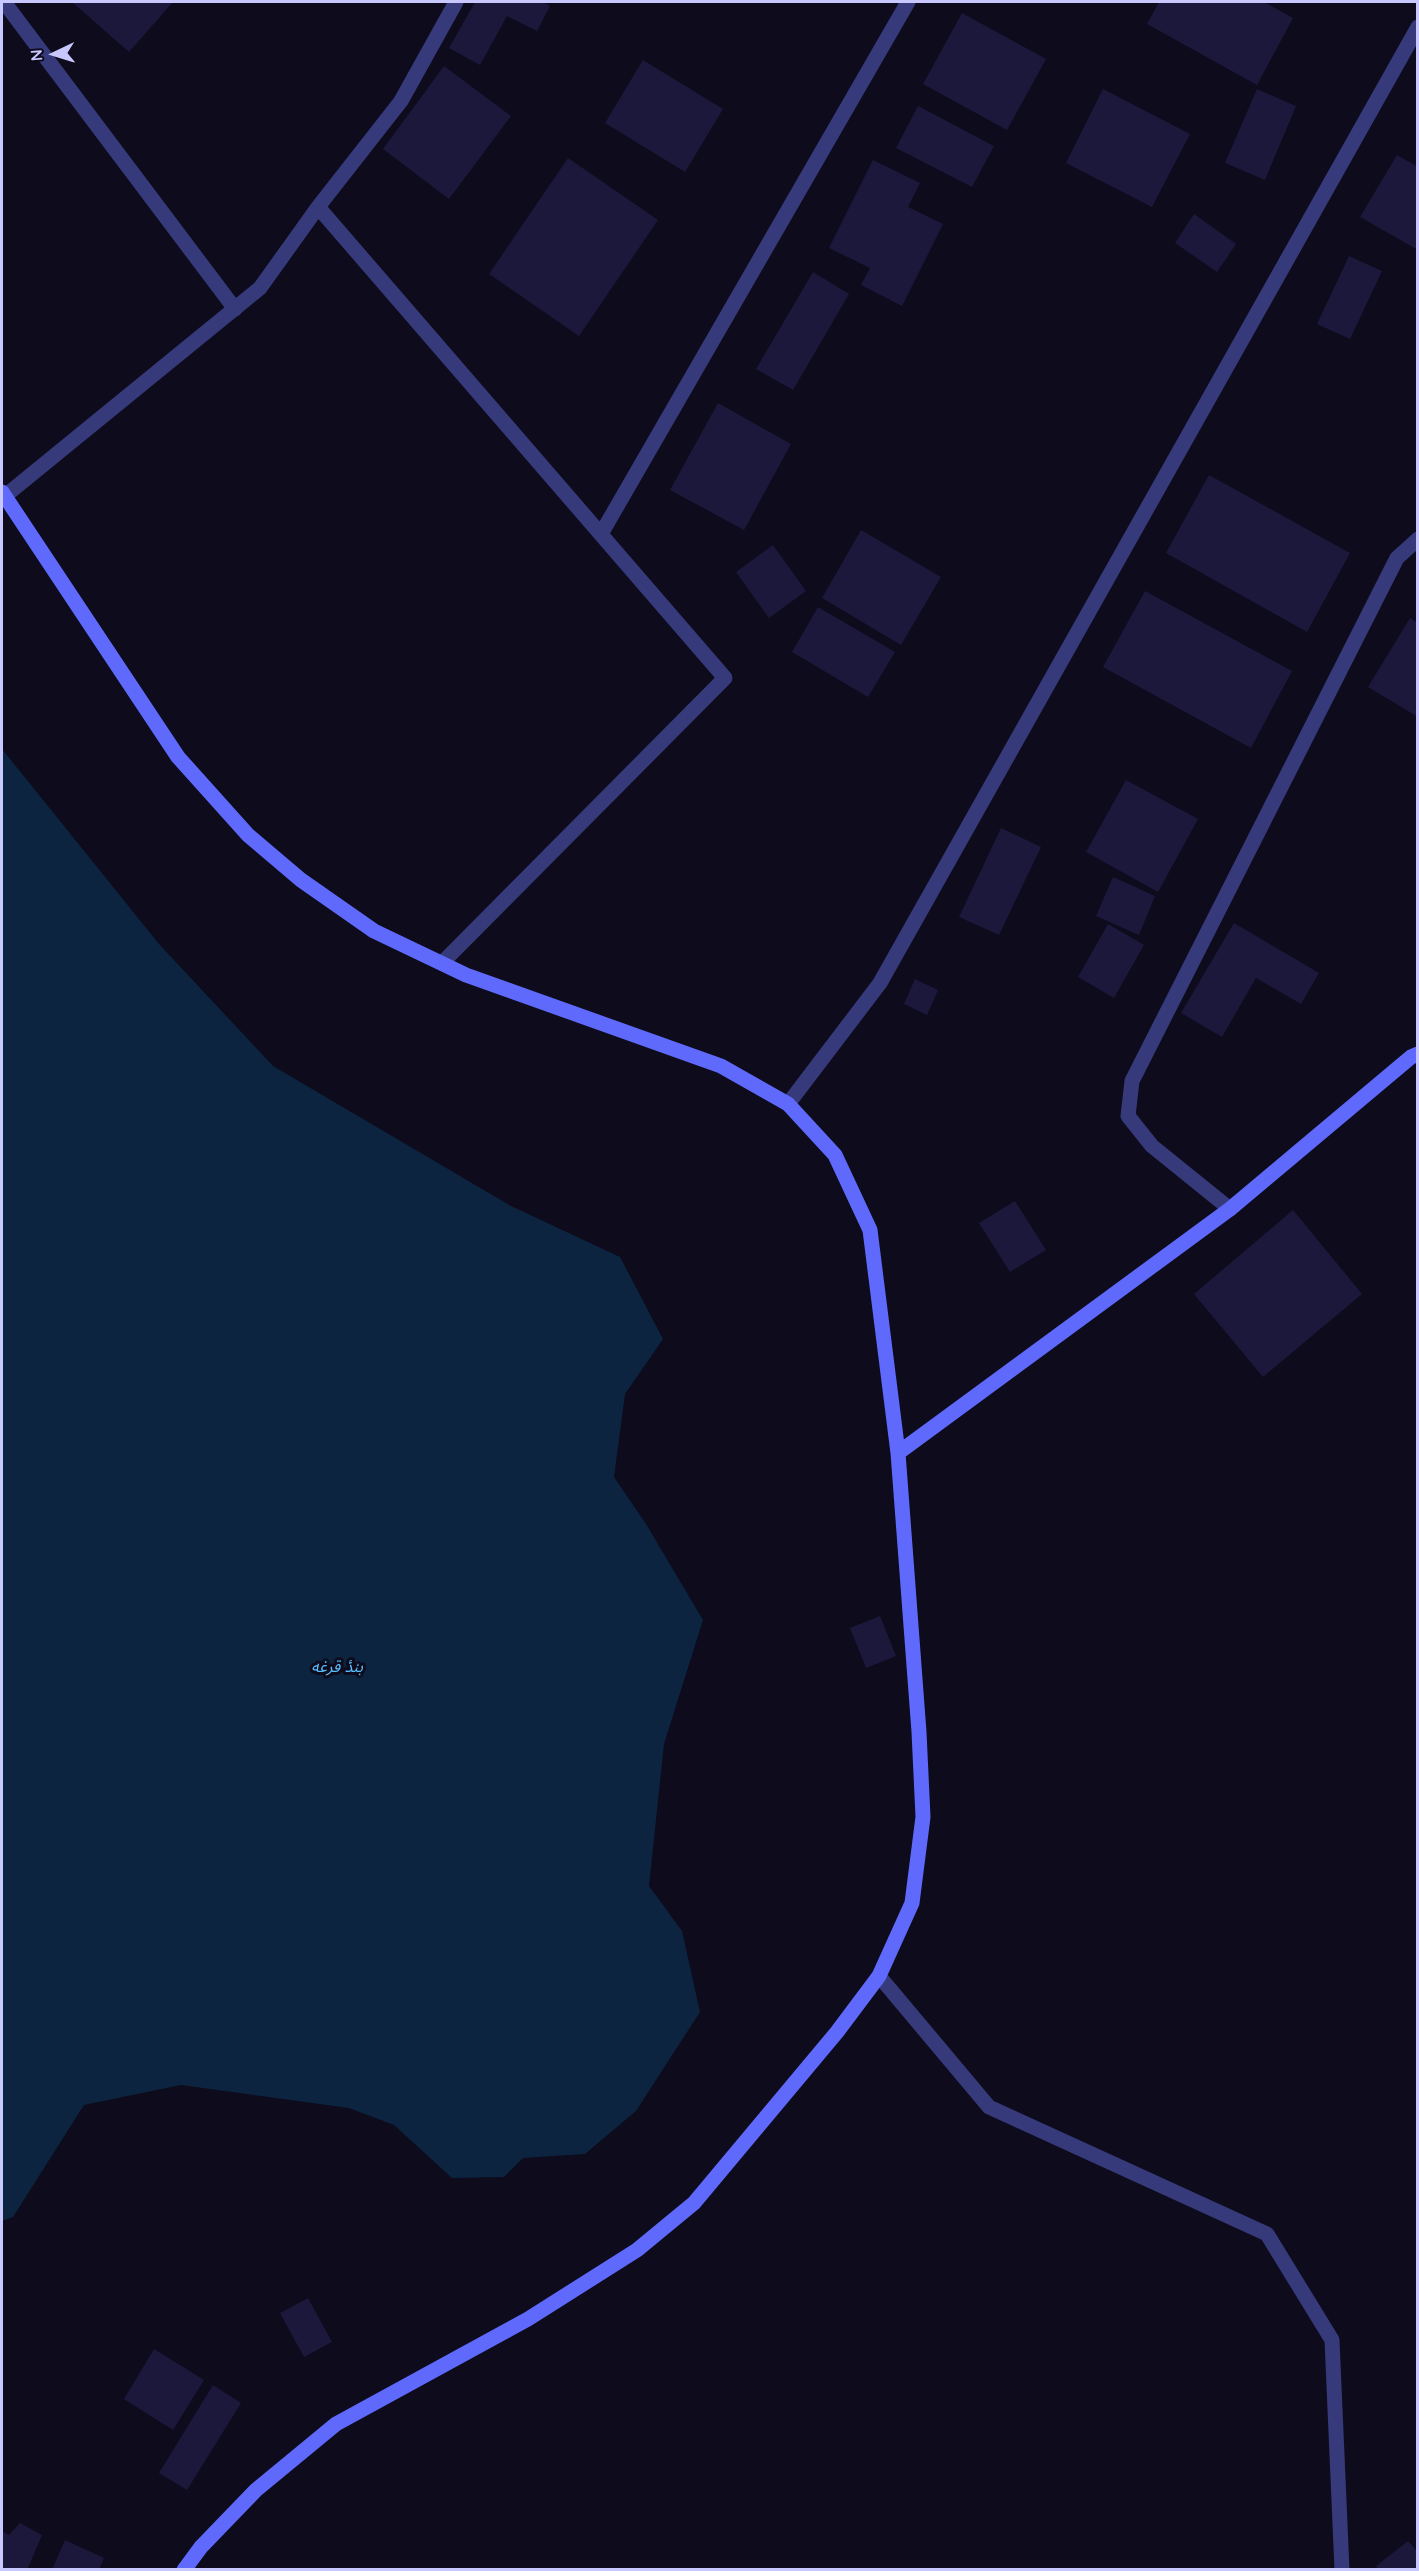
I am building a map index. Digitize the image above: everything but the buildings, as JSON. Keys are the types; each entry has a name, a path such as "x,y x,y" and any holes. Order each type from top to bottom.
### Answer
{"main road":[{"path":"3,494 178,757 248,835 301,880 374,931 466,975 721,1066 788,1104 835,1155 870,1230 898,1453 920,1732 923,1817 912,1903 879,1976 837,2032 694,2203 637,2250 528,2319 336,2424 256,2490 201,2547 184,2570"},
{"path":"898,1453 1230,1209 1415,1051"}],"street":[{"path":"4,2 235,309"},
{"path":"3,494 260,288 318,207 401,101 456,2"},
{"path":"601,534 908,2"},
{"path":"788,1104 880,983 1418,27"},
{"path":"318,207 724,678 442,963"},
{"path":"1230,1209 1152,1146 1128,1116 1132,1081 1396,558 1418,539"},
{"path":"879,1976 989,2107 1267,2234 1332,2340 1342,2570"}],"water":[{"name":"بندٔ قرغه","path":"2,749 159,944 273,1066 511,1206 620,1257 663,1339 625,1394 614,1477 646,1524 703,1620 664,1744 649,1886 682,1931 700,2012 636,2111 585,2154 523,2158 504,2177 452,2178 394,2125 349,2108 181,2085 84,2105 13,2217 2,2221"}]}
